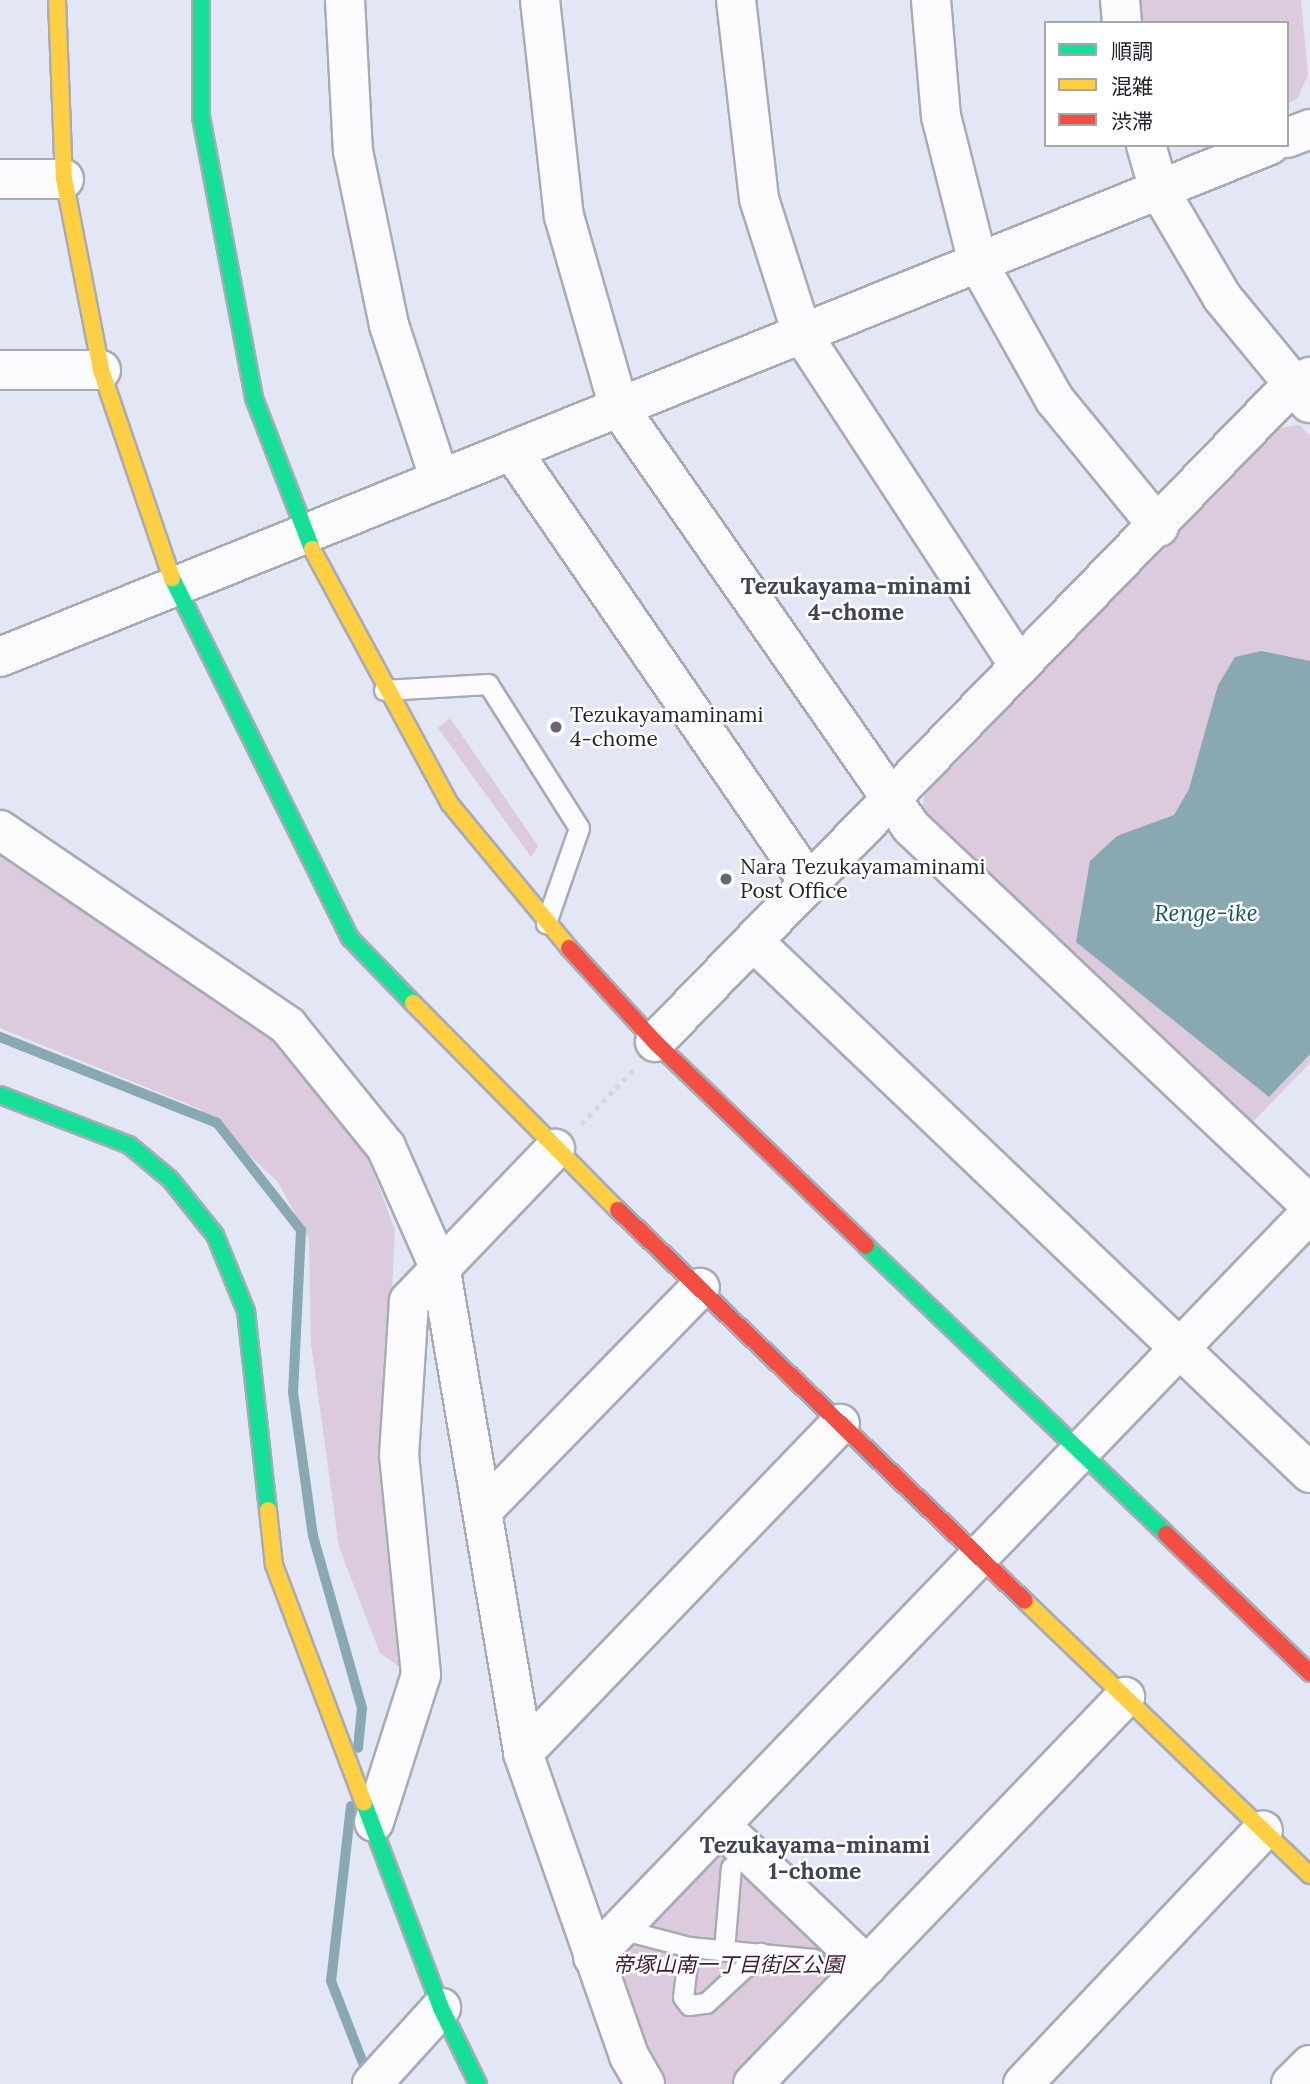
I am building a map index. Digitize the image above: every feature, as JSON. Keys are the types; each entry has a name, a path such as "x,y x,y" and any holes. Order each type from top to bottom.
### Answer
{"street":[{"path":"57,0 64,178 101,370 175,587 350,938 555,1149 1310,1875"},
{"path":"201,0 201,117 222,254 254,398 304,535 383,690 450,804 547,923 655,1042 1310,1673"},
{"path":"345,0 354,150 389,325 440,480"},
{"path":"540,0 564,216 619,408 889,801 1310,1205"},
{"path":"736,0 759,199 802,334 1019,666"},
{"path":"930,0 941,116 978,263 1055,400 1159,527"},
{"path":"1120,0 1122,21"},
{"path":"1289,137 1310,129"},
{"path":"655,1042 1019,666 1159,527 1304,389 1222,297 1159,190 1147,147"},
{"path":"0,657 1265,147"},
{"path":"0,179 64,178"},
{"path":"0,370 101,370"},
{"path":"512,451 809,883"},
{"path":"0,830 288,1026 386,1147 442,1271 523,1753 593,1957 645,2084"},
{"path":"754,942 1310,1473"},
{"path":"0,1095 129,1145 170,1180 215,1235 246,1311 274,1565 374,1822 441,2008 478,2084"},
{"path":"374,1822 421,1675 399,1455 409,1301 442,1271 555,1149"},
{"path":"593,1957 1310,1213"},
{"path":"484,1509 700,1288"},
{"path":"523,1753 840,1424"},
{"path":"753,2084 1125,1697"},
{"path":"720,1825 867,1966"},
{"path":"1023,2084 1263,1830"},
{"path":"382,2072 441,2008"},
{"path":"1291,2084 1310,2064"}],"lane":[{"path":"383,690 488,684 579,828 547,923"},
{"path":"724,1950 731,1867"},
{"path":"620,1929 688,1947 813,1959"},
{"path":"688,1947 683,1997 689,2005 706,2003 760,1953"}],"path":[{"path":"555,1149 655,1042"}],"green space":[{"path":"1138,0 1301,0 1308,75 1297,99 1289,102 1289,21 1141,21"},
{"path":"1300,425 1310,436 1310,1063 1248,1127 922,816 925,789 1269,430"},
{"path":"450,718 538,846 531,857 438,728"},
{"path":"0,849 262,1028 313,1079 365,1150 395,1230 384,1449 404,1670 380,1653 339,1547 311,1343 309,1239 278,1182 200,1109 0,1028"},
{"name":"帝塚山南一丁目街区公園","path":"725,1845 848,1962 732,2084 665,2084 636,2034 617,1979 620,1955"}],"water":[{"name":"Renge-ike","path":"1261,651 1310,661 1310,1054 1269,1097 1076,942 1090,861 1117,836 1174,815 1189,789 1218,685 1235,657"}],"waterway":[{"path":"0,1037 217,1123 301,1230 293,1392 313,1536 362,1708 358,1748"},
{"path":"351,1806 331,1981 368,2076"}],"traffic: fast":[{"path":"201,0 201,117 254,398 312,549"},
{"path":"172,578 350,938 413,1003"},
{"path":"0,1095 129,1145 170,1179 215,1235 246,1311 268,1510"},
{"path":"866,1246 1166,1534"},
{"path":"364,1803 441,2008 478,2084"}],"traffic: slow":[{"path":"57,0 64,179 101,370 172,578"},
{"path":"312,549 450,804 569,948"},
{"path":"413,1003 618,1210"},
{"path":"268,1510 274,1565 364,1803"},
{"path":"1025,1601 1310,1875"}],"traffic: jam":[{"path":"569,948 655,1042 866,1246"},
{"path":"618,1210 1025,1601"},
{"path":"1166,1534 1310,1673"}],"place":[{"name":"Tezukayamaminami 4-chome","path":"556,727"},
{"name":"Nara Tezukayamaminami Post Office","path":"726,879"}],"district":[{"name":"Tezukayama-minami 4-chome","path":"856,599"},
{"name":"Tezukayama-minami 1-chome","path":"815,1858"}]}
